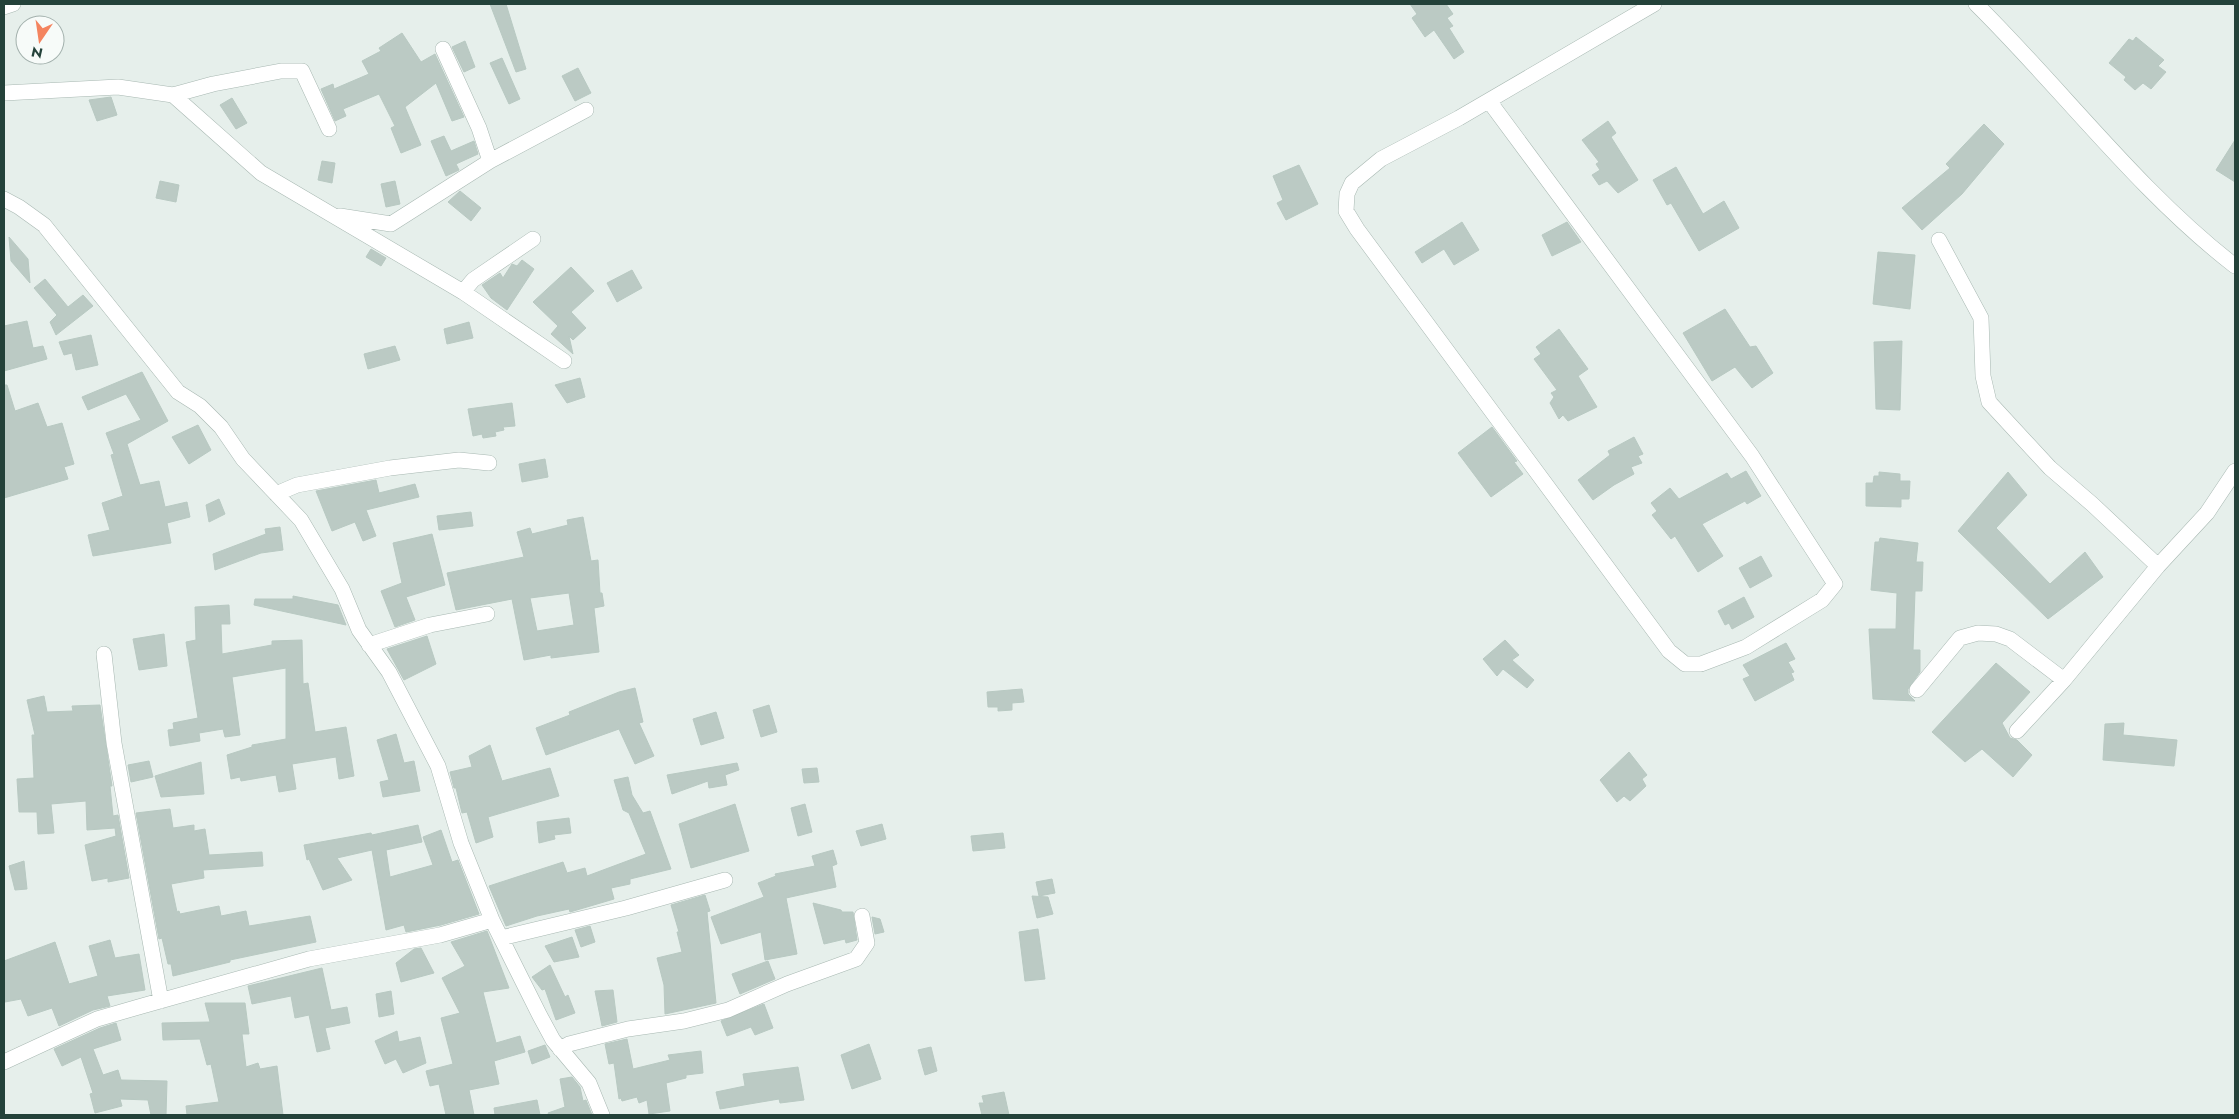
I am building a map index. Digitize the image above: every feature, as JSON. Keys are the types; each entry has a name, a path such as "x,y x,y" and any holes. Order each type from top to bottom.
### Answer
{"street":[{"path":"4,7 13,4"},
{"path":"1489,101 1752,456 1835,584 1822,600 1746,647 1701,664 1686,664 1669,651 1357,230 1346,211 1347,194 1352,183 1381,159 1489,101 1654,4"},
{"path":"1976,4 2117,156 2212,248 2235,266"},
{"path":"443,49 479,128 490,161"},
{"path":"4,93 118,87 173,95 213,84 281,71 302,71 329,129"},
{"path":"173,95 261,173 463,292 564,361"},
{"path":"332,215 391,224 490,161 586,110"},
{"path":"4,199 44,225 178,392 200,406 221,426 243,459 301,520 342,589 359,630 388,672 438,766 461,843 492,920 540,1016 560,1049 589,1083 602,1115"},
{"path":"391,224 389,237 394,252"},
{"path":"463,292 473,280 533,239"},
{"path":"1939,240 1981,318 1983,376 1988,402 2050,468 2092,504 2158,566"},
{"path":"276,494 297,485 390,468 459,460 489,463"},
{"path":"2017,731 2064,680 2158,566 2207,513 2235,471"},
{"path":"370,645 430,625 487,614"},
{"path":"1917,690 1960,638 1978,633 1996,634 2010,639 2064,680"},
{"path":"104,654 114,743 161,1001"},
{"path":"501,938 626,908 725,880"},
{"path":"560,1049 569,1044 628,1029 684,1021 728,1010 788,984 856,959 867,943 862,916"},
{"path":"4,1062 97,1019 309,959 440,934 492,920"}],"building":[{"path":"490,4 506,4 526,69 516,72"},
{"path":"1410,4 1446,4 1453,14 1447,18 1453,26 1449,28 1464,52 1454,59 1434,30 1425,37 1412,18 1417,14"},
{"path":"402,33 421,62 435,54 464,117 452,121 436,83 405,107 421,145 401,153 391,128 395,126 379,94 343,109 346,116 335,121 321,89 333,84 334,89 369,74 362,61 381,51 379,48"},
{"path":"2136,37 2164,60 2158,66 2166,72 2151,89 2143,83 2135,90 2124,80 2126,77 2109,63 2129,39 2133,41"},
{"path":"465,41 475,67 464,72 452,47"},
{"path":"502,58 520,99 509,104 490,63"},
{"path":"578,68 591,93 575,101 562,76"},
{"path":"111,97 117,115 97,121 89,100"},
{"path":"232,98 247,123 236,129 220,105"},
{"path":"1608,121 1616,133 1611,137 1638,180 1618,193 1607,181 1599,185 1592,175 1600,170 1596,164 1599,162 1582,140"},
{"path":"1984,124 2004,144 1962,194 1922,230 1902,208 1950,168 1946,164"},
{"path":"444,136 451,151 474,141 478,154 456,164 459,170 446,176 431,141"},
{"path":"2235,140 2235,182 2216,170"},
{"path":"322,161 335,163 332,183 318,180"},
{"path":"1299,165 1318,204 1286,220 1277,203 1283,200 1273,176"},
{"path":"1676,167 1703,214 1724,201 1739,228 1699,251 1671,203 1667,205 1653,180"},
{"path":"160,181 179,185 176,202 156,198"},
{"path":"395,181 400,204 386,207 381,184"},
{"path":"460,191 481,208 471,221 448,202"},
{"path":"1462,222 1479,250 1454,265 1444,249 1422,263 1415,252"},
{"path":"1567,222 1581,242 1552,256 1542,235"},
{"path":"9,237 28,259 30,283 11,261"},
{"path":"371,249 386,258 381,266 366,257"},
{"path":"1878,252 1915,255 1910,309 1873,304"},
{"path":"522,260 534,269 507,310 491,298 482,285 500,273 503,278 512,264 517,266"},
{"path":"571,267 594,291 571,312 586,328 573,340 569,336 573,354 551,334 558,326 533,302"},
{"path":"632,270 642,288 617,302 607,283"},
{"path":"45,279 68,307 83,295 93,306 56,335 50,322 57,315 34,288"},
{"path":"1725,309 1750,347 1756,346 1773,373 1752,388 1735,367 1712,381 1683,333"},
{"path":"27,321 33,348 43,346 47,359 4,371 4,326"},
{"path":"469,322 473,338 447,344 444,329"},
{"path":"1559,329 1588,369 1578,376 1597,407 1568,421 1563,415 1559,419 1550,403 1554,397 1551,393 1557,390 1534,359 1541,354 1536,347"},
{"path":"91,335 98,365 76,370 72,353 64,355 59,342"},
{"path":"1902,341 1900,410 1876,409 1874,342"},
{"path":"395,346 400,360 368,369 364,354"},
{"path":"142,372 168,421 127,444 140,485 159,481 165,507 187,502 190,517 167,523 171,543 93,556 88,535 110,530 102,503 123,496 111,455 114,454 106,433 141,420 126,394 88,410 82,397"},
{"path":"580,378 585,397 567,403 555,385"},
{"path":"4,385 7,385 15,411 38,403 47,427 62,423 74,464 64,467 68,479 4,498"},
{"path":"512,403 515,426 503,427 504,430 495,432 496,436 483,438 482,434 473,436 468,409"},
{"path":"198,425 211,450 189,464 172,437"},
{"path":"1492,427 1517,461 1514,462 1523,474 1491,497 1458,453"},
{"path":"1634,437 1643,454 1638,456 1642,463 1631,467 1634,474 1593,500 1578,480 1610,455 1608,451"},
{"path":"545,459 548,477 522,482 519,464"},
{"path":"1746,471 1761,496 1747,504 1745,501 1702,524 1723,556 1698,572 1675,536 1671,539 1652,515 1657,511 1651,503 1670,488 1679,499 1727,473 1731,479"},
{"path":"1879,472 1900,474 1900,481 1910,481 1909,499 1901,499 1901,507 1866,506 1866,483 1873,483 1874,476 1879,476"},
{"path":"2008,472 2027,495 1996,528 2050,584 2085,552 2103,577 2048,619 1958,531"},
{"path":"376,480 379,493 415,484 419,497 366,510 376,536 363,541 355,522 332,531 316,491"},
{"path":"219,499 225,514 209,522 206,505"},
{"path":"471,512 473,526 439,530 437,516"},
{"path":"583,517 591,561 598,560 600,593 602,593 604,606 594,608 599,652 551,658 551,655 524,660 512,599 456,610 447,573 524,557 517,532 530,528 532,534 568,525 567,520","holes":["569,593 574,625 537,631 530,598"]},
{"path":"280,527 283,550 261,553 215,570 213,554 266,534 265,529"},
{"path":"432,534 445,585 406,597 415,620 395,627 381,591 402,583 393,543"},
{"path":"1880,538 1918,543 1916,562 1923,562 1922,591 1915,591 1913,650 1920,650 1920,672 1908,689 1908,694 1915,701 1873,699 1869,629 1896,629 1897,593 1871,590 1875,542 1879,542"},
{"path":"1761,556 1772,576 1750,588 1739,568"},
{"path":"293,596 338,605 346,625 254,605 255,599 293,599"},
{"path":"1744,597 1754,617 1732,629 1729,623 1725,625 1718,611"},
{"path":"229,605 230,624 221,624 222,654 272,645 272,641 302,640 303,684 308,683 315,732 346,727 354,776 339,779 336,757 292,764 296,789 279,792 276,775 241,781 240,777 231,779 227,755 252,747 252,745 286,739 286,668 232,677 240,735 225,737 223,729 199,733 200,741 170,746 168,730 174,729 173,723 198,718 186,642 196,640 195,607"},
{"path":"164,634 167,666 139,670 133,639"},
{"path":"427,636 436,664 404,680 387,649"},
{"path":"1505,640 1519,655 1512,660 1534,680 1527,688 1503,669 1497,676 1483,659"},
{"path":"1786,643 1795,659 1788,662 1794,672 1791,673 1794,680 1755,701 1743,679 1750,676 1743,665"},
{"path":"1996,663 2030,692 2002,723 2010,738 2017,740 2032,755 2013,777 1982,749 1965,762 1932,732"},
{"path":"635,688 643,722 639,723 654,756 635,764 619,729 546,755 536,728 570,715 569,712 619,692"},
{"path":"1022,689 1024,702 1012,703 1012,710 998,711 998,707 988,707 987,692"},
{"path":"44,696 47,712 73,711 72,706 100,705 112,786 110,786 113,816 118,815 129,878 108,882 108,878 92,881 85,845 116,836 115,828 87,830 86,801 51,804 54,833 38,834 37,812 19,812 17,779 34,778 32,735 35,735 27,700"},
{"path":"769,705 777,732 761,737 753,710"},
{"path":"716,712 724,738 701,745 693,719"},
{"path":"2124,723 2123,735 2177,740 2174,766 2103,760 2105,724"},
{"path":"396,734 404,763 414,761 420,791 383,797 380,782 389,780 377,740"},
{"path":"490,745 502,781 550,768 559,796 488,817 493,837 476,843 467,812 462,813 450,772 472,767 469,756"},
{"path":"1629,752 1647,775 1642,779 1646,786 1630,801 1624,796 1617,802 1600,780"},
{"path":"149,761 153,777 131,782 128,765"},
{"path":"201,762 204,794 161,797 155,776"},
{"path":"737,763 739,770 725,775 727,785 709,788 708,781 672,794 667,775"},
{"path":"817,768 819,782 804,783 802,769"},
{"path":"628,777 632,795 643,813 650,811 671,869 630,879 630,884 611,888 614,899 570,912 569,909 537,916 506,926 489,886 563,862 567,873 585,868 587,876 646,854 629,813 623,810 614,780"},
{"path":"735,804 749,851 691,868 679,824"},
{"path":"805,804 812,832 798,836 791,808"},
{"path":"170,809 173,828 194,825 194,831 205,829 209,855 262,852 263,866 203,870 204,878 171,884 177,912 179,911 180,914 219,906 221,916 246,911 249,926 310,916 316,942 230,960 230,962 173,976 162,938 159,939 136,813"},
{"path":"569,818 571,833 554,835 555,839 539,843 537,822"},
{"path":"882,824 886,839 861,846 856,831"},
{"path":"418,825 422,842 386,850 390,877 433,865 423,837 441,830 452,862 458,860 479,914 441,925 406,932 404,925 386,930 372,850 337,858 352,880 323,890 309,859 307,860 304,845 371,833 372,835"},
{"path":"1003,833 1005,848 973,851 971,836"},
{"path":"833,850 837,864 832,866 836,887 786,898 797,954 765,960 761,932 721,944 711,917 764,897 758,883 776,876 775,874 815,866 812,856"},
{"path":"24,861 27,889 15,890 9,866"},
{"path":"1052,879 1055,893 1039,896 1036,882"},
{"path":"705,895 710,911 707,912 716,1003 665,1014 664,985 657,958 682,952 677,932 679,932 671,905"},
{"path":"1032,896 1048,897 1053,914 1037,918"},
{"path":"813,903 841,910 842,912 853,912 857,940 846,943 845,939 824,944"},
{"path":"872,917 880,919 884,932 875,934"},
{"path":"590,926 595,942 581,947 575,930"},
{"path":"1038,929 1045,979 1025,981 1019,932"},
{"path":"487,931 509,988 483,992 496,1043 520,1036 525,1052 494,1061 499,1084 469,1090 474,1115 446,1115 439,1084 430,1086 426,1071 453,1064 441,1018 460,1013 442,978 465,966 451,942"},
{"path":"572,937 579,957 554,962 545,946"},
{"path":"110,940 115,958 139,954 145,990 107,996 110,1006 93,1010 59,1026 52,1008 28,1016 21,999 5,1002 4,961 55,942 69,984 98,976 89,946"},
{"path":"421,948 434,973 401,982 396,963 414,949"},
{"path":"768,961 775,979 740,994 732,974"},
{"path":"550,965 565,997 568,995 575,1013 556,1020 545,989 542,990 532,977"},
{"path":"322,968 331,1010 347,1007 350,1023 325,1028 330,1049 317,1052 309,1015 295,1018 291,996 252,1004 248,986"},
{"path":"613,990 617,1022 602,1026 595,991"},
{"path":"391,991 394,1014 379,1017 376,994"},
{"path":"205,1003 245,1003 249,1034 242,1034 246,1067 258,1063 260,1069 277,1066 283,1115 187,1115 186,1106 219,1102 211,1064 207,1065 200,1039 163,1040 162,1023 210,1022"},
{"path":"764,1004 773,1028 755,1035 751,1027 727,1036 721,1021"},
{"path":"116,1023 121,1040 93,1049 103,1075 118,1070 121,1080 167,1081 166,1115 151,1115 148,1100 120,1099 122,1106 95,1113 90,1094 93,1093 81,1057 62,1066 54,1049 100,1028"},
{"path":"397,1031 399,1042 420,1037 426,1063 403,1073 396,1059 385,1064 375,1041"},
{"path":"627,1039 633,1069 670,1060 668,1055 701,1051 703,1073 686,1075 686,1078 666,1083 670,1111 649,1114 647,1100 639,1103 637,1097 622,1101 621,1098 619,1099 614,1063 609,1064 605,1044"},
{"path":"869,1044 881,1079 852,1089 841,1055"},
{"path":"545,1045 550,1057 532,1064 528,1051"},
{"path":"931,1047 937,1071 925,1075 918,1050"},
{"path":"798,1067 804,1100 780,1103 779,1099 720,1109 716,1092 745,1086 743,1074"},
{"path":"572,1077 580,1087 583,1101 586,1100 592,1115 549,1115 548,1113 565,1107 560,1079"},
{"path":"1004,1092 1009,1115 982,1115 979,1103 984,1103 982,1096"},
{"path":"537,1100 540,1115 495,1115 494,1108"}]}
